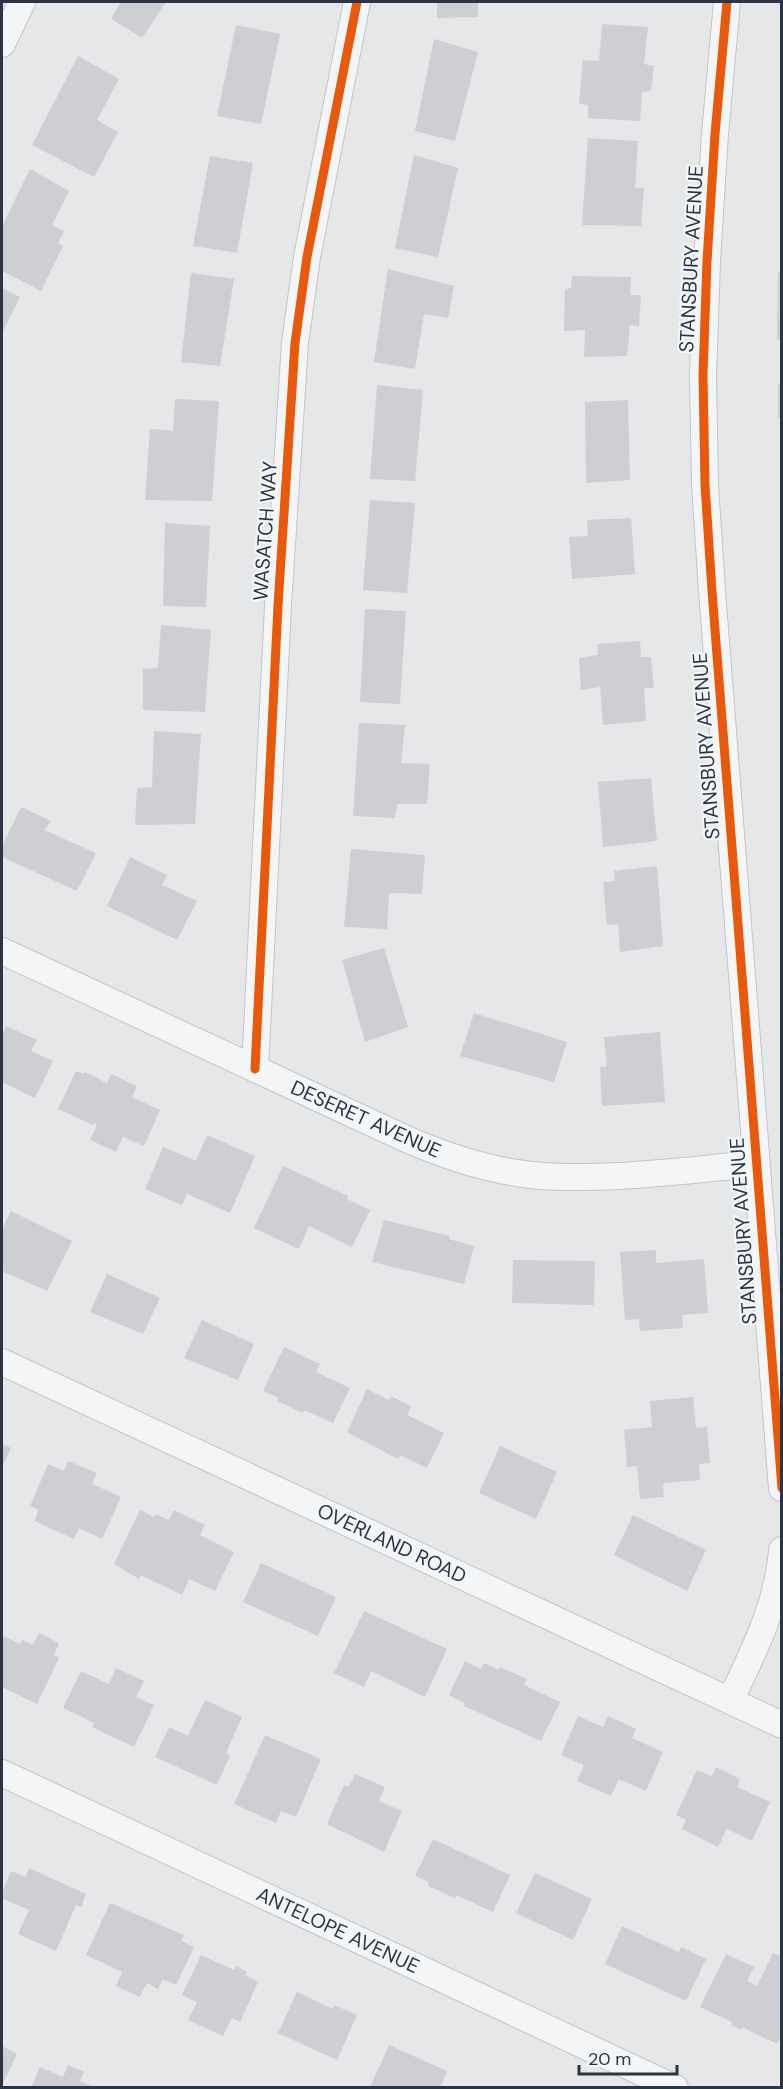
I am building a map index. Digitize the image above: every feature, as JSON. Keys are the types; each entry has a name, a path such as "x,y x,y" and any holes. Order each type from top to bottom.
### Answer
{"street":[{"path":"2,44 22,2"},
{"name":"WASATCH WAY","path":"255,1069 278,606 295,343 308,257 357,2"},
{"name":"STANSBURY AVENUE","path":"727,2 715,134 707,261 703,375 705,485 782,1488"},
{"name":"DESERET AVENUE","path":"2,951 434,1151 465,1162 531,1174 590,1176 756,1164"},
{"name":"OVERLAND ROAD","path":"2,1362 782,1725"},
{"path":"730,1701 761,1635 776,1587 782,1550"},
{"name":"ANTELOPE AVENUE","path":"2,1773 641,2080 675,2088"}],"building":[{"path":"121,2 166,2 142,38 111,19"},
{"path":"437,2 478,2 478,17 437,18"},
{"path":"602,24 648,27 644,64 654,66 651,91 642,92 640,121 588,118 588,105 579,104 583,60 599,61"},
{"path":"236,25 280,34 261,124 217,116"},
{"path":"434,39 478,52 455,141 415,131"},
{"path":"78,56 119,79 97,120 118,132 94,177 32,145"},
{"path":"588,138 638,141 635,188 644,188 641,226 582,225"},
{"path":"414,155 458,168 438,257 395,248"},
{"path":"210,156 253,163 237,253 193,246"},
{"path":"30,169 69,191 52,225 64,231 58,243 63,246 41,291 2,271 2,226"},
{"path":"388,269 454,286 448,318 424,314 415,369 374,362"},
{"path":"778,272 782,272 782,340 777,340"},
{"path":"191,273 234,279 220,366 181,362"},
{"path":"572,276 631,277 630,295 641,295 639,326 630,325 627,356 584,357 585,330 564,331 565,289 571,288"},
{"path":"2,288 20,297 2,333"},
{"path":"778,384 782,384 782,418 778,418"},
{"path":"377,385 423,390 415,481 370,479"},
{"path":"175,399 219,401 212,501 145,500 150,429 173,431"},
{"path":"628,400 630,480 586,483 585,402"},
{"path":"370,500 415,503 407,593 363,590"},
{"path":"631,518 635,574 572,579 569,537 588,536 587,520"},
{"path":"165,523 210,526 206,607 163,606"},
{"path":"365,609 406,611 400,704 360,702"},
{"path":"161,625 211,630 205,712 143,710 143,669 158,668"},
{"path":"640,641 641,657 651,657 654,688 644,688 646,721 603,725 600,687 581,690 579,658 598,655 597,644"},
{"path":"359,723 405,725 401,763 430,764 427,804 397,804 395,818 353,816"},
{"path":"154,731 201,734 195,824 135,825 137,788 152,787"},
{"path":"651,778 657,841 603,847 598,782"},
{"path":"21,807 51,821 44,830 96,853 77,891 2,857 2,846"},
{"path":"351,849 425,855 422,894 389,893 387,929 344,927"},
{"path":"130,857 167,875 162,885 197,901 177,940 107,906"},
{"path":"657,866 663,946 620,952 618,924 607,925 603,882 615,881 614,871"},
{"path":"384,948 408,1027 365,1042 342,960"},
{"path":"474,1013 567,1042 554,1082 460,1056"},
{"path":"6,1026 37,1040 31,1051 53,1061 35,1098 2,1082 2,1035"},
{"path":"660,1032 665,1102 602,1106 600,1067 607,1066 604,1037"},
{"path":"76,1071 84,1074 85,1072 107,1083 111,1074 137,1086 132,1097 160,1110 144,1146 123,1137 116,1152 90,1140 97,1125 58,1109"},
{"path":"207,1135 255,1156 230,1213 187,1194 182,1205 145,1189 163,1147 196,1161"},
{"path":"283,1166 348,1196 347,1199 370,1210 352,1247 309,1226 299,1249 254,1228"},
{"path":"11,1211 72,1241 47,1291 2,1271 2,1227"},
{"path":"384,1220 450,1236 449,1239 474,1246 464,1284 372,1262"},
{"path":"656,1250 656,1263 704,1259 708,1313 682,1315 683,1328 640,1331 639,1319 625,1320 620,1252"},
{"path":"513,1260 595,1261 594,1305 512,1303"},
{"path":"107,1274 160,1298 143,1334 90,1312"},
{"path":"202,1320 254,1344 238,1380 184,1358"},
{"path":"284,1347 320,1364 316,1372 350,1388 333,1423 304,1410 303,1413 277,1401 279,1398 263,1391"},
{"path":"367,1389 389,1400 391,1396 411,1406 407,1415 444,1433 427,1468 400,1455 398,1459 347,1432"},
{"path":"693,1397 696,1428 707,1427 710,1463 699,1464 700,1480 663,1483 664,1497 640,1499 637,1466 627,1467 624,1430 652,1427 650,1401"},
{"path":"2,1444 11,1448 2,1468"},
{"path":"500,1446 557,1472 536,1519 479,1493"},
{"path":"68,1461 97,1473 92,1484 121,1497 102,1539 79,1528 74,1539 34,1521 39,1510 30,1506 48,1464 64,1471"},
{"path":"140,1510 154,1517 155,1514 169,1520 174,1510 205,1525 200,1535 234,1552 215,1591 189,1579 182,1595 141,1575 139,1579 114,1564"},
{"path":"633,1515 706,1550 687,1591 614,1555"},
{"path":"261,1563 336,1597 318,1636 243,1602"},
{"path":"364,1611 447,1649 425,1697 371,1671 364,1687 334,1673"},
{"path":"39,1633 59,1643 54,1655 59,1658 37,1704 2,1687 2,1635 20,1644 22,1640 33,1645"},
{"path":"465,1661 481,1669 484,1663 499,1670 500,1667 527,1679 524,1685 560,1702 541,1741 464,1706 465,1703 449,1695"},
{"path":"116,1668 144,1681 136,1697 154,1705 134,1747 92,1727 94,1723 63,1708 81,1671 109,1684"},
{"path":"205,1700 242,1717 226,1753 230,1755 217,1785 155,1757 169,1727 188,1736"},
{"path":"578,1716 603,1727 608,1716 636,1729 632,1738 663,1752 646,1791 619,1779 611,1796 577,1781 584,1765 561,1755"},
{"path":"265,1735 321,1759 296,1817 281,1811 276,1823 234,1804"},
{"path":"716,1767 740,1779 737,1787 770,1802 752,1841 727,1829 718,1847 682,1829 686,1820 676,1815 697,1770 712,1776"},
{"path":"355,1774 385,1787 379,1801 402,1811 384,1852 327,1824 344,1785 349,1787"},
{"path":"433,1839 510,1875 493,1912 456,1895 455,1898 428,1886 429,1882 415,1876"},
{"path":"29,1868 86,1894 81,1907 76,1905 56,1951 18,1934 29,1910 2,1898 11,1871 26,1877"},
{"path":"535,1873 592,1899 573,1940 516,1913"},
{"path":"110,1903 184,1935 181,1941 194,1947 176,1985 163,1979 158,1989 147,1983 140,1997 116,1986 122,1972 86,1955"},
{"path":"622,1926 679,1952 681,1947 706,1959 686,2001 605,1964"},
{"path":"773,1953 782,1957 782,2035 777,2044 742,2027 741,2030 731,2025 732,2022 700,2007 726,1954 754,1967 747,1981 757,1986"},
{"path":"201,1955 234,1970 236,1966 247,1972 245,1975 258,1982 240,2022 232,2018 223,2036 188,2020 197,2002 182,1995"},
{"path":"297,1992 333,2009 334,2005 357,2015 337,2060 278,2033"},
{"path":"389,2045 447,2071 440,2088 377,2088 371,2085"},
{"path":"2,2046 17,2054 2,2086"},
{"path":"68,2065 84,2072 80,2081 96,2088 31,2088 40,2067 63,2077"}],"cycle path":[{"path":"255,1069 278,606 295,343 307,257 357,2"},
{"path":"727,2 715,134 707,261 703,375 705,485 782,1488"}]}
